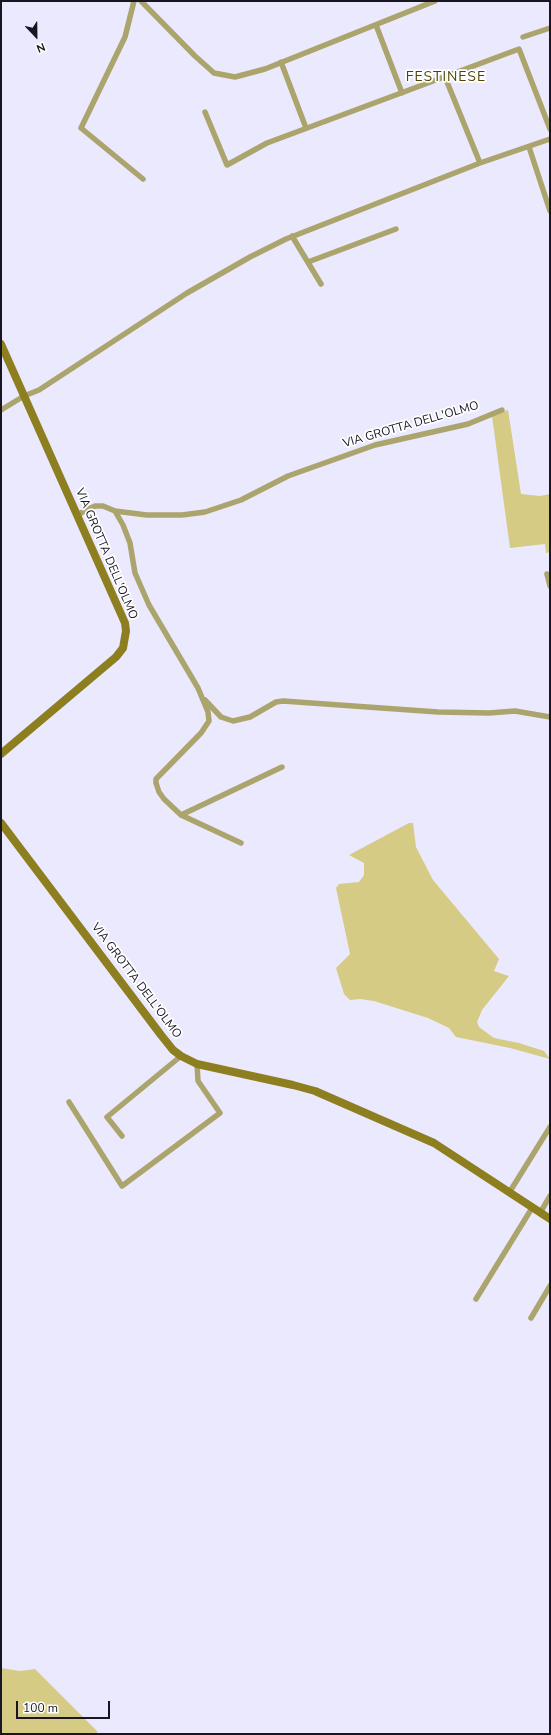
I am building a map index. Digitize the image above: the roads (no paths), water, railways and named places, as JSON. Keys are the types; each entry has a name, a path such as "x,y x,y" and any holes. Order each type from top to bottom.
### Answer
{"street":[{"path":"134,1 125,37 81,128 143,179"},
{"path":"141,1 195,56 214,73 235,77 265,69 435,1"},
{"path":"376,25 402,93"},
{"path":"523,37 550,28"},
{"path":"205,112 227,165 267,143 519,49 550,129"},
{"path":"282,62 306,128"},
{"path":"445,77 480,163"},
{"path":"1,410 24,396 39,390 187,293 250,257 292,236 480,163 550,139"},
{"path":"529,147 550,211"},
{"path":"308,262 396,228"},
{"path":"292,236 321,284"},
{"name":"VIA GROTTA DELL'OLMO","path":"1,344 125,623 126,632 123,648 116,657 1,754"},
{"name":"VIA GROTTA DELL'OLMO","path":"114,511 147,515 182,515 205,512 240,500 288,476 375,445 468,424 502,410"},
{"path":"77,515 95,506 103,506 114,511"},
{"name":"VIA GROTTA DELL'OLMO","path":"114,511 123,525 130,543 135,574 149,605 204,699"},
{"path":"548,574 550,586"},
{"path":"204,699 221,717 233,720 250,716 276,702 283,701 438,712 489,713 514,711 550,717"},
{"path":"204,699 209,722 192,743 156,779 156,783 159,792 164,799 181,815 241,843"},
{"path":"181,815 282,767"},
{"name":"VIA GROTTA DELL'OLMO","path":"1,823 161,1035 174,1050 182,1056 197,1064 315,1091 434,1143 550,1219"},
{"path":"122,1136 107,1117 182,1056"},
{"path":"69,1102 122,1186 220,1113 198,1081 197,1064"},
{"path":"509,1193 550,1126"},
{"path":"540,1213 550,1196"},
{"path":"476,1299 532,1208"},
{"path":"531,1318 550,1286"}],"district":[{"name":"FESTINESE","path":"446,78"}]}
